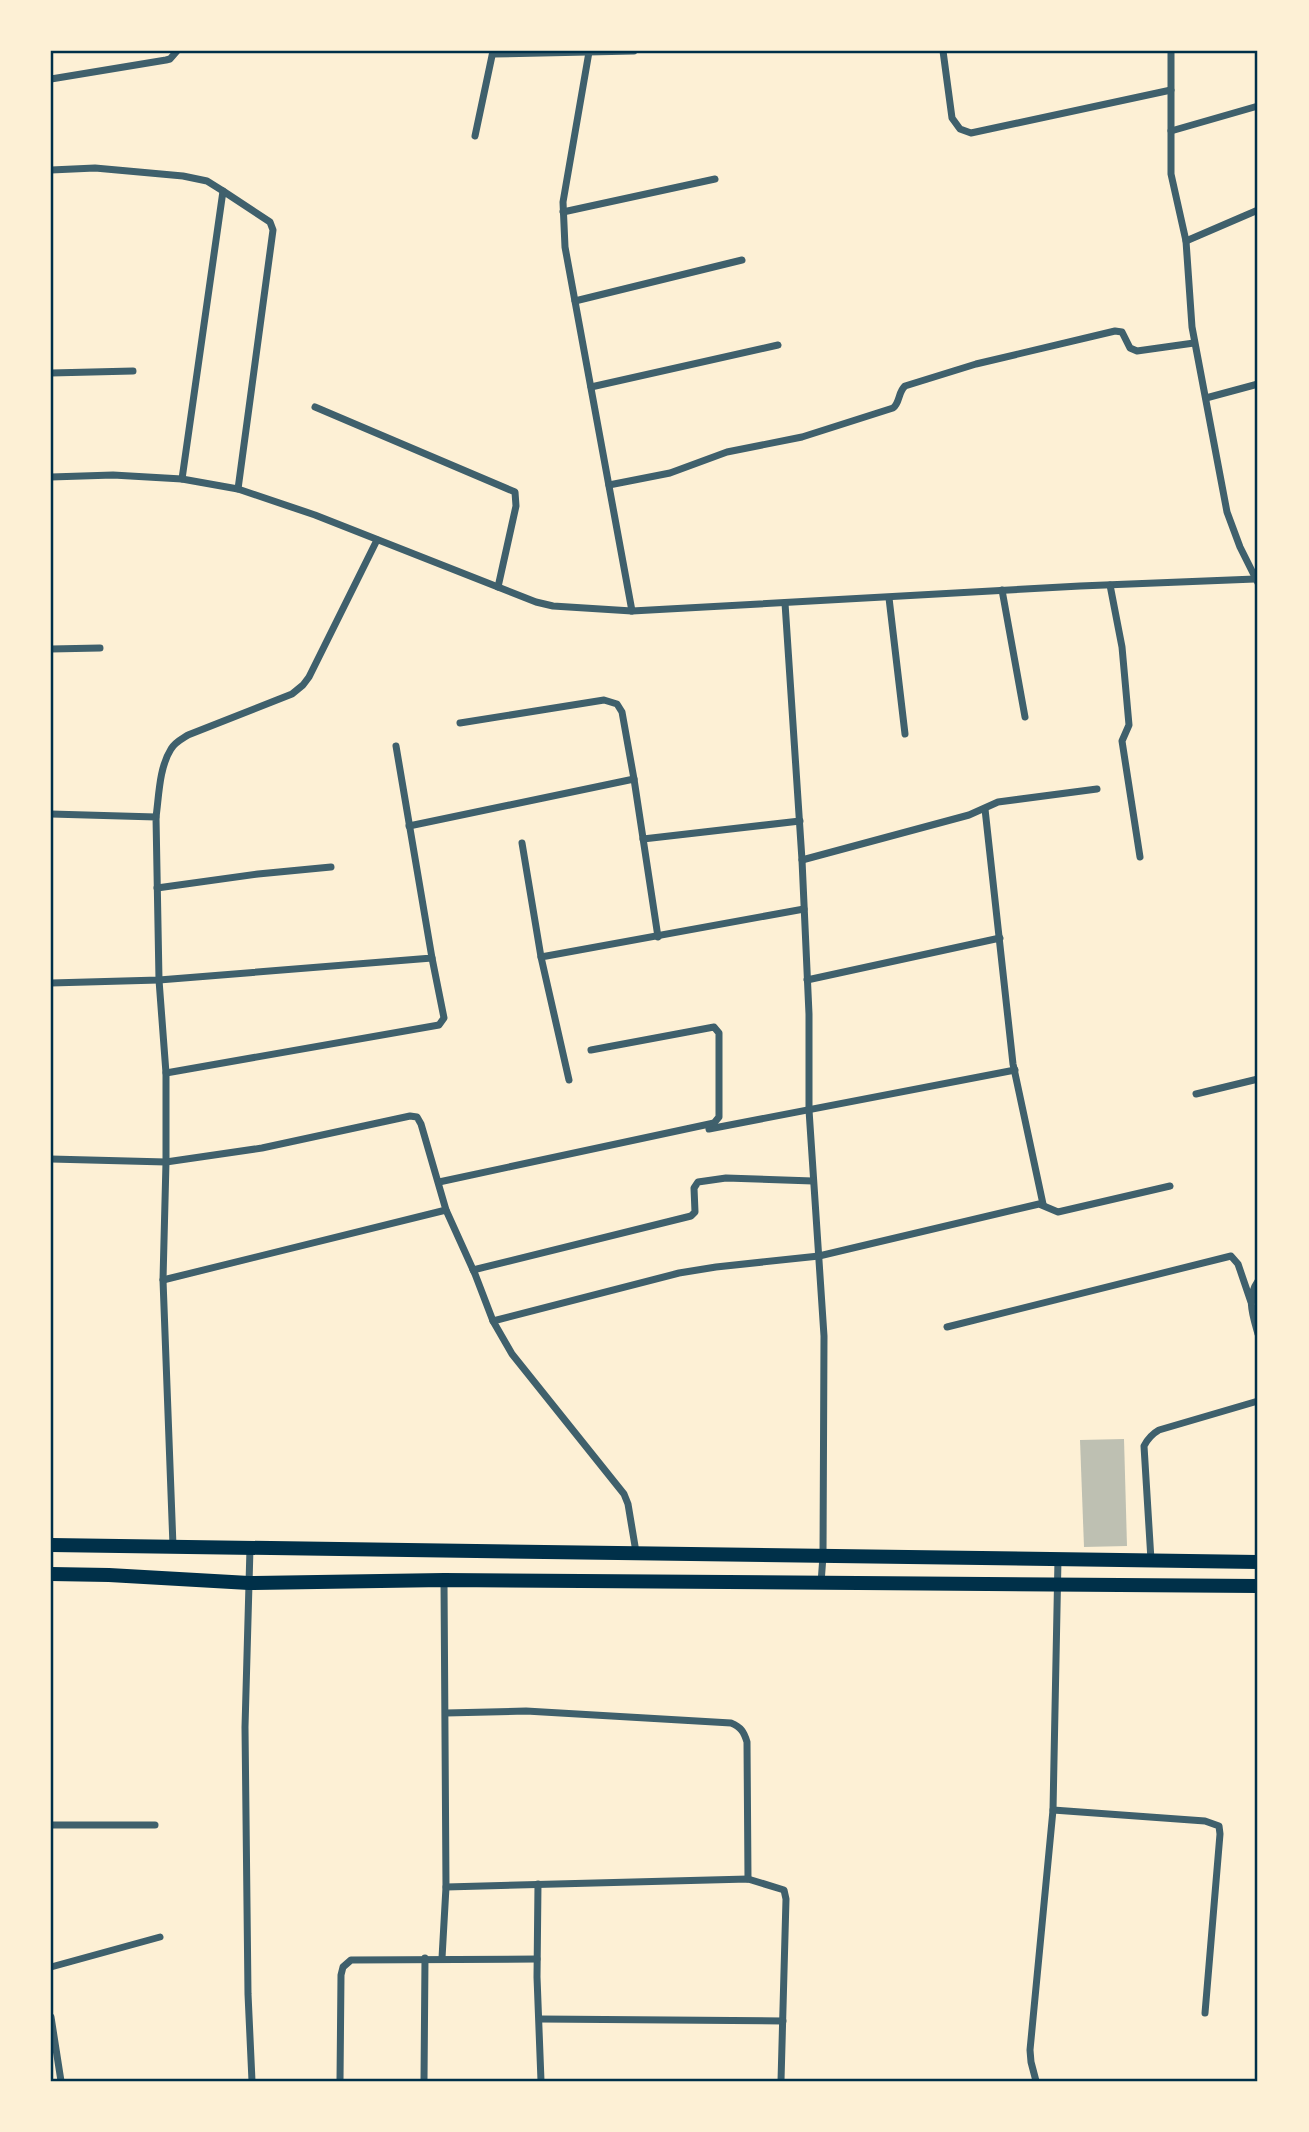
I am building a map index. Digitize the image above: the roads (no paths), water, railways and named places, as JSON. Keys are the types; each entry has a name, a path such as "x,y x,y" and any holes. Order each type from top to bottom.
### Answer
{"main road":[{"path":"51,1545 1258,1562"},
{"path":"51,1574 249,1583 444,1580 1258,1586"}],"street":[{"path":"51,79 166,60 177,51"},
{"path":"475,136 493,53 634,51"},
{"path":"943,51 952,118 964,132 971,133 1171,90"},
{"path":"51,477 113,475 182,479 238,489 315,515 553,606 632,611 1002,590 1257,581 1227,512 1194,342 1185,241 1171,173 1171,51"},
{"path":"589,52 563,212 565,247 632,611"},
{"path":"1171,131 1258,106"},
{"path":"51,170 95,167 207,181 270,222 273,230 238,489"},
{"path":"563,212 715,179"},
{"path":"182,479 223,191"},
{"path":"1185,241 1258,209"},
{"path":"575,301 742,260"},
{"path":"609,485 670,473 744,447 802,437 893,408 905,386 976,363 1115,331 1122,332 1130,348 1137,351 1194,342"},
{"path":"590,387 778,345"},
{"path":"51,373 133,372"},
{"path":"1206,398 1258,384"},
{"path":"315,407 515,492 516,506 498,587"},
{"path":"173,1547 163,1280 166,1073 159,980 156,817 161,778 170,750 176,742 292,694 303,685 377,540"},
{"path":"1110,585 1122,646 1129,725 1122,741 1140,857"},
{"path":"1002,590 1025,717"},
{"path":"889,598 905,734"},
{"path":"785,603 800,821 809,1110 825,1374 821,1583"},
{"path":"51,649 100,648"},
{"path":"460,723 604,700 617,704 622,712 634,779 658,937"},
{"path":"166,1073 439,1025 444,1018 396,746"},
{"path":"409,826 634,779"},
{"path":"802,860 969,815 1005,801 1097,789"},
{"path":"985,809 1015,1070 1043,1204"},
{"path":"51,814 156,817"},
{"path":"643,839 800,821"},
{"path":"522,843 541,957 569,1080"},
{"path":"157,888 331,867"},
{"path":"541,957 804,909"},
{"path":"807,980 1000,938"},
{"path":"51,983 159,980 432,958"},
{"path":"439,1182 714,1123 719,1117 719,1033 714,1027 591,1050"},
{"path":"522,1164 1015,1070"},
{"path":"1196,1094 1258,1079"},
{"path":"51,1158 166,1162 262,1148 416,1117 421,1124 446,1210 493,1321 512,1354 624,1494 636,1552"},
{"path":"473,1270 691,1216 695,1212 694,1188 698,1182 726,1178 813,1181"},
{"path":"493,1321 679,1273 819,1256 1043,1204 1058,1212 1170,1186"},
{"path":"163,1280 446,1210"},
{"path":"947,1327 1231,1256 1238,1264 1251,1301 1258,1334"},
{"path":"1251,1301 1258,1281"},
{"path":"1151,1561 1144,1446 1146,1440 1159,1430 1258,1401"},
{"path":"250,1548 245,1727 248,1994 252,2081"},
{"path":"1036,2081 1030,2050 1053,1810 1058,1559"},
{"path":"442,1958 446,1887 444,1580"},
{"path":"446,1713 526,1711 736,1725 745,1734 747,1742 748,1879"},
{"path":"1053,1810 1205,1821 1219,1826 1205,2014"},
{"path":"51,1825 155,1825"},
{"path":"446,1887 748,1879 784,1890 786,1899 781,2081"},
{"path":"538,1884 537,1959 541,2081"},
{"path":"51,1967 160,1937"},
{"path":"424,2081 425,1958"},
{"path":"340,2081 341,1975 346,1963 355,1959 537,1959"},
{"path":"51,2018 61,2081"},
{"path":"540,2019 783,2021"}]}
